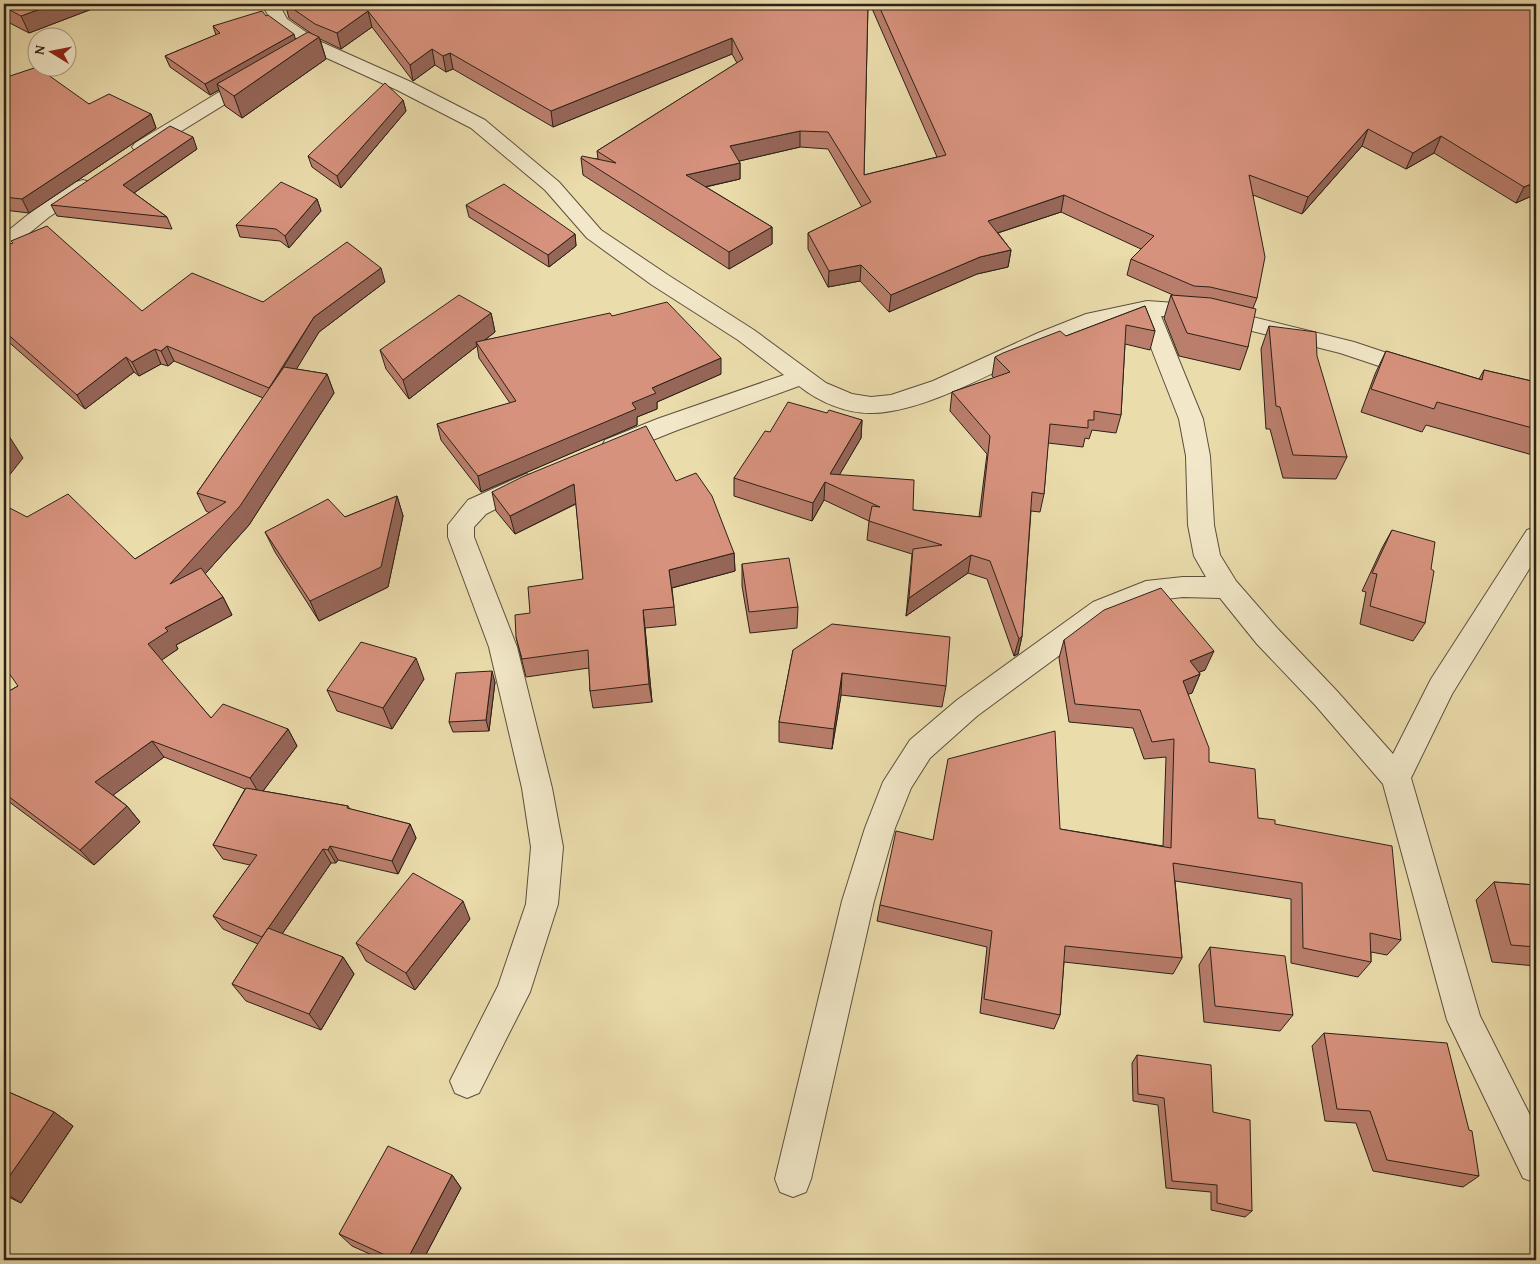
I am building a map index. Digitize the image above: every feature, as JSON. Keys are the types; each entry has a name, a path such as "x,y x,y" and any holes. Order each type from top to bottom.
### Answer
{"street":[{"path":"271,4 280,22 305,50 412,90 478,124 552,186 594,234 660,280 746,334 818,389 850,402 871,405 893,403 941,387 1046,338 1094,319 1147,308 1204,312 1346,347 1442,377"},
{"path":"129,156 224,95 272,68"},
{"path":"4,244 42,213 97,177"},
{"path":"1147,308 1175,375 1190,419 1198,456 1201,525 1207,556 1227,588 1267,636 1326,698 1396,778 1464,1020 1536,1165"},
{"path":"588,457 666,425 802,377"},
{"path":"467,1081 513,992 542,904 547,847 537,788 503,647 461,537 462,525 477,507 552,472"},
{"path":"1396,778 1441,687 1536,537"},
{"path":"793,1179 858,901 880,828 898,782 920,749 967,708 1103,609 1146,590 1183,587 1227,588"}],"building":[{"path":"4,4 54,4 21,16 4,7"},
{"path":"286,4 868,4 864,175 946,155 878,4 1536,4 1536,182 1524,187 1441,136 1413,153 1368,129 1308,197 1249,175 1265,257 1257,298 1210,287 1194,286 1131,259 1154,236 1064,195 988,221 1011,250 980,257 891,295 861,265 829,271 808,233 871,202 828,132 800,131 730,146 740,163 686,175 772,227 729,252 581,158 582,156 616,163 597,151 743,59 732,38 551,111 450,53 443,56 432,49 410,65 368,11 337,33 315,24"},
{"path":"262,11 266,16 268,15 294,34 205,84 165,56 220,33 213,26"},
{"path":"308,32 319,37 234,96 217,84"},
{"path":"28,70 28,78 52,78 89,104 109,94 151,114 22,199 4,197 4,78"},
{"path":"385,83 403,100 337,176 308,156"},
{"path":"170,126 193,137 123,185 167,217 51,205"},
{"path":"281,182 317,199 285,236 276,229 236,225"},
{"path":"504,184 575,234 548,255 466,205"},
{"path":"47,226 142,311 192,273 263,302 347,242 381,268 314,317 269,388 167,346 161,351 155,349 132,362 126,357 77,395 4,331 4,246 13,243 11,241"},
{"path":"459,295 491,313 403,380 380,350"},
{"path":"1171,295 1211,298 1256,309 1248,347 1187,333"},
{"path":"667,302 721,358 652,388 656,393 632,403 636,409 478,476 437,424 516,401 476,342 610,313 612,316"},
{"path":"1145,306 1155,331 1126,325 1121,415 1094,411 1094,420 1088,420 1088,428 1050,424 1044,494 1032,492 1022,636 1019,639 990,561 971,555 909,598 913,549 942,545 869,521 872,506 880,507 825,482 813,503 734,478 765,431 770,432 788,402 827,413 829,410 862,420 830,474 914,480 913,510 981,517 990,436 952,392 1010,372 995,357 1003,353 1060,331 1066,336"},
{"path":"1269,326 1316,332 1317,356 1347,457 1293,455 1280,407 1276,406"},
{"path":"1386,351 1482,380 1484,370 1536,382 1536,429 1437,402 1434,409 1371,389"},
{"path":"284,367 327,374 240,506 170,584 201,568 223,597 165,628 168,631 148,644 211,718 223,704 288,729 250,778 152,741 95,782 127,806 80,850 4,793 4,694 18,686 4,666 4,505 27,517 68,494 135,559 226,502 197,493"},
{"path":"646,426 676,481 696,473 712,496 734,553 669,570 674,607 643,610 649,684 590,691 588,650 522,659 516,637 515,615 530,613 528,587 583,579 574,484 510,516 492,492 522,477"},
{"path":"4,430 9,436 4,442"},
{"path":"397,496 381,567 310,601 265,532 328,499 345,517"},
{"path":"1392,530 1435,542 1431,569 1434,571 1425,623 1370,606 1377,574 1372,573"},
{"path":"789,558 798,607 749,612 742,564"},
{"path":"1161,588 1214,651 1190,661 1200,674 1183,681 1209,748 1209,762 1255,769 1258,818 1275,820 1275,824 1392,846 1401,940 1370,933 1371,962 1303,948 1302,883 1173,863 1182,958 1065,946 1060,1015 984,999 992,931 880,905 896,831 933,840 948,759 1055,731 1060,829 1171,848 1174,739 1152,742 1140,710 1075,704 1064,640 1104,610"},
{"path":"832,624 950,637 946,686 842,673 834,729 779,722 793,650"},
{"path":"361,642 416,658 383,708 327,690"},
{"path":"492,671 486,720 449,722 456,673"},
{"path":"246,788 348,806 347,808 410,824 392,861 330,846 328,850 323,849 262,937 213,916 257,855 213,845"},
{"path":"413,873 463,901 406,973 356,943"},
{"path":"1494,882 1536,885 1536,947 1511,945"},
{"path":"268,928 343,957 309,1014 232,984"},
{"path":"1210,947 1285,956 1293,1015 1215,1006"},
{"path":"1324,1033 1447,1043 1469,1130 1472,1131 1479,1176 1387,1160 1370,1111 1337,1109"},
{"path":"1137,1055 1211,1065 1213,1112 1250,1120 1252,1211 1217,1203 1217,1185 1172,1181 1164,1098 1138,1094"},
{"path":"4,1090 54,1112 4,1184"},
{"path":"388,1146 452,1175 407,1260 396,1260 339,1234"}]}
